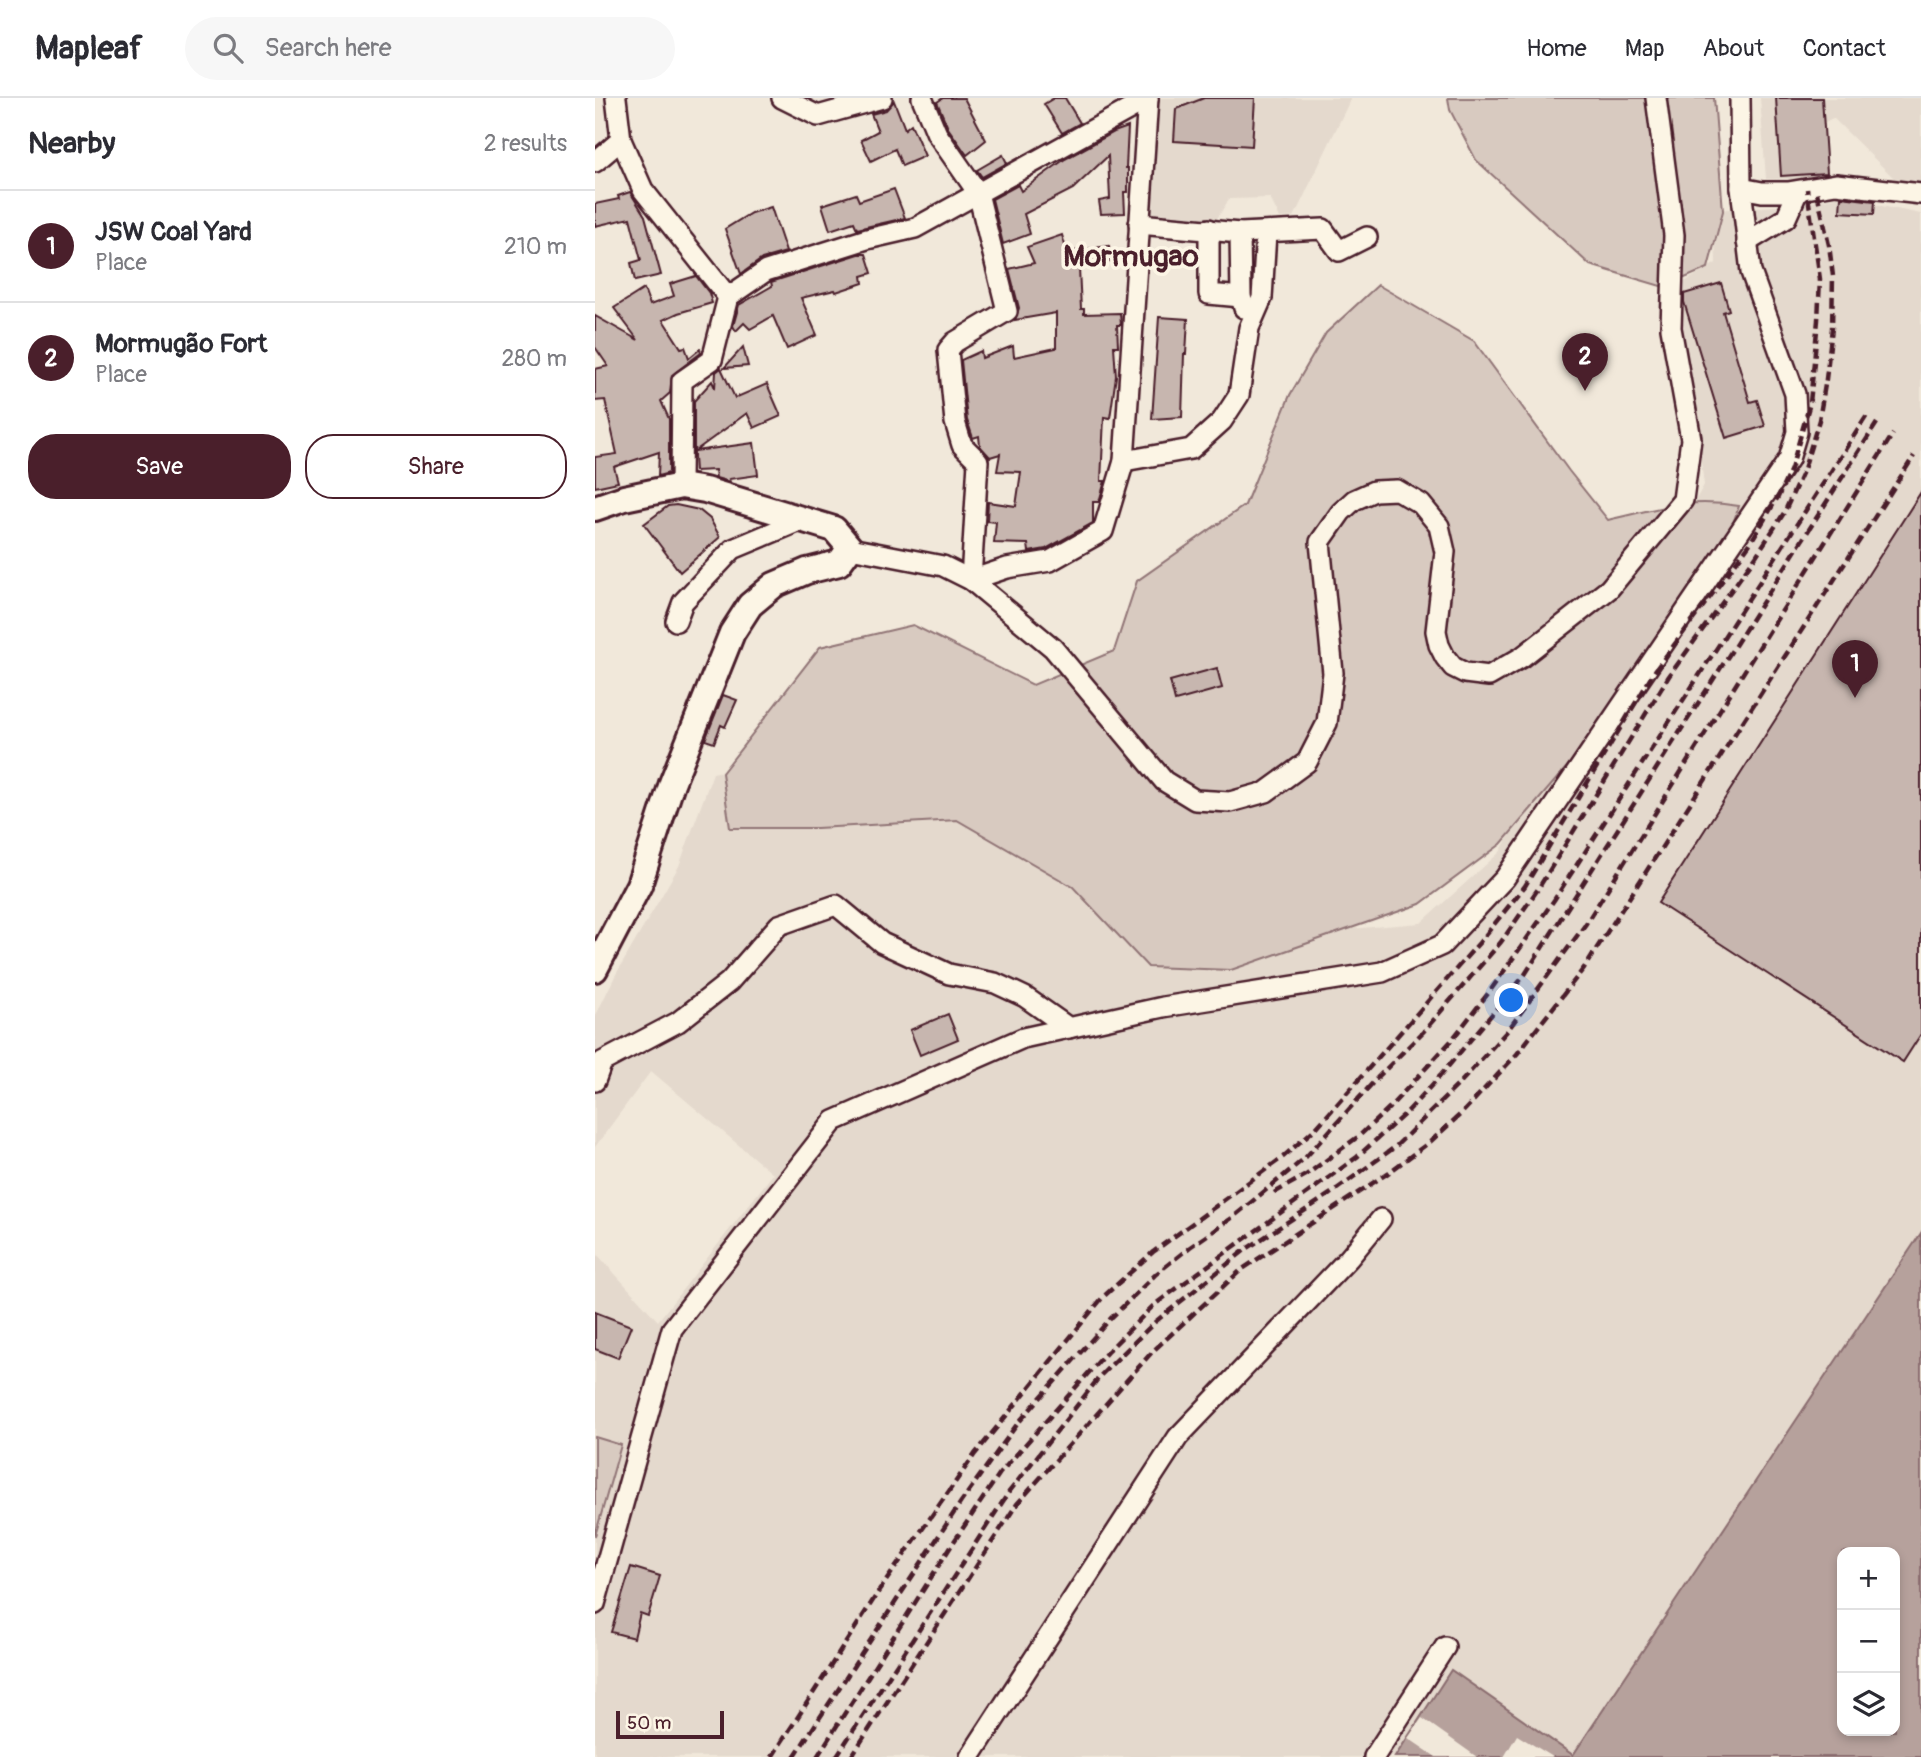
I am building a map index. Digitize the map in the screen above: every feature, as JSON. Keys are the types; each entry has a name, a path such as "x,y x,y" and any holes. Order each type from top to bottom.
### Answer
{"main road":[{"path":"595,508 624,498 681,486 705,490 834,529 850,548 839,563 807,571 774,585 750,605 732,633 672,783 639,886 595,969"}],"street":[{"path":"616,98 621,140 643,190 728,297"},
{"path":"782,98 818,116 882,98"},
{"path":"922,98 937,134 978,193 1007,311 955,342 948,350 955,422 962,445 978,461 971,580"},
{"path":"850,548 943,566 971,580 1053,648 1164,781 1195,800 1230,802 1266,792 1307,762 1327,723 1333,673 1320,542 1341,512 1354,500 1374,491 1397,490 1421,504 1439,526 1445,552 1436,631 1445,657 1454,667 1465,673 1489,676 1522,657 1609,589 1683,500 1691,439 1671,328 1674,235 1656,98"},
{"path":"595,1604 672,1329 834,1121 1023,1038 1163,1007 1382,972 1442,945 1505,878 1789,459 1797,432 1795,394 1751,272 1741,188 1740,98"},
{"path":"681,486 683,381 712,360 728,297 766,271 867,239 915,228 1148,99"},
{"path":"971,580 1007,568 1050,561 1103,531 1124,461 1148,99"},
{"path":"595,162 621,140"},
{"path":"1741,188 1762,192 1798,191 1836,184 1921,194"},
{"path":"1747,242 1786,218 1798,191"},
{"path":"1139,224 1240,233 1323,229 1339,251 1367,237"},
{"path":"1209,229 1209,294 1241,297"},
{"path":"1240,233 1241,297 1249,328"},
{"path":"1124,461 1191,449 1222,421 1239,395 1249,328 1262,298 1266,233"},
{"path":"675,621 683,602 733,549 801,520"},
{"path":"595,1081 602,1062 678,1022 729,982 779,925 836,905 882,943 949,974 995,983 1025,998 1069,1028"},
{"path":"969,1757 1178,1437 1349,1258 1381,1219"},
{"path":"1374,1757 1445,1647"}],"shaded area":[{"path":"1158,98 1351,98 1294,217 1280,218 1270,198 1229,199 1215,222 1150,215"},
{"path":"1448,98 1714,98 1723,211 1708,268 1664,287 1590,265 1476,160 1450,110"},
{"path":"1760,98 1921,98 1921,185 1901,185 1833,118 1813,128 1816,180 1766,179"},
{"path":"1837,197 1921,214 1921,1233 1573,1755 1451,1670 1395,1757 595,1757 595,1536 621,1445 595,1437 595,1252 658,1321 773,1174 651,1071 595,1147 595,1017 615,976 679,866 713,773 891,735 1289,934 1421,923 1500,852 1704,485 1678,286 1716,263 1714,210 1796,205"},
{"path":"1378,285 1474,341 1608,520 1688,504 1739,506 1704,606 1501,844 1420,904 1231,970 1148,967 1073,887 957,820 817,828 730,828 722,773 820,647 913,625 1033,685 1114,651 1137,581 1245,505 1290,395 1326,333"},
{"path":"1921,1233 1921,1757 1395,1757 1451,1670 1573,1755"},
{"path":"595,1437 621,1445 595,1536"}],"pier":[{"path":"1422,1718 1477,1757 1436,1757 1408,1738"},
{"path":"1517,1735 1553,1757 1504,1757"}],"building":[{"path":"943,98 964,98 986,140 967,155 948,128 937,102"},
{"path":"1054,98 1065,98 1080,123 1062,133 1044,104"},
{"path":"1204,98 1255,98 1252,146 1174,141 1176,109"},
{"path":"1776,98 1822,98 1827,173 1781,176"},
{"path":"894,101 905,129 911,124 925,156 902,166 895,149 871,161 861,140 878,131 871,114 886,110"},
{"path":"1128,127 1128,192 1124,192 1125,213 1101,214 1099,201 1110,199 1108,156 1073,189 1024,214 1030,234 1003,244 992,199 1018,185 1021,191 1065,159"},
{"path":"1003,155 1007,163 982,177 977,170"},
{"path":"894,189 905,218 857,229 854,222 830,230 822,205 856,194 859,201"},
{"path":"630,192 645,216 661,275 635,281 631,263 641,260 630,218 595,226 595,204 619,199 618,196"},
{"path":"1841,197 1875,201 1874,214 1840,212"},
{"path":"771,207 786,252 762,259 741,274 725,229 751,213"},
{"path":"1062,235 1067,252 1109,246 1110,261 1079,268 1081,309 1084,309 1084,314 1120,313 1121,325 1117,325 1118,346 1114,346 1116,376 1110,418 1104,417 1101,481 1105,481 1099,502 1093,502 1093,523 1046,549 1029,552 1028,544 994,543 996,522 987,521 988,502 1016,506 1021,472 997,471 1000,454 990,457 980,446 979,436 973,438 967,420 961,360 981,351 982,358 1013,346 1014,357 1056,348 1056,313 1015,320 1019,308 1009,269 1034,263 1027,247"},
{"path":"866,254 872,273 862,276 863,283 836,292 835,290 801,298 817,335 787,349 773,316 750,329 744,323 736,331 733,326 739,305 772,286 771,282"},
{"path":"696,276 709,293 712,303 663,320 681,348 685,347 689,358 700,349 701,353 672,375 670,393 661,401 669,419 669,473 658,476 659,452 614,467 618,482 595,487 595,457 617,454 605,400 595,401 595,369 608,366 595,347 595,316 638,340 614,308 644,289 650,305 674,296 670,284"},
{"path":"1721,283 1729,310 1723,312 1750,402 1757,400 1765,426 1726,438 1684,302 1684,294"},
{"path":"1159,317 1188,319 1182,417 1152,419"},
{"path":"743,347 748,366 724,368"},
{"path":"721,368 735,398 767,384 781,416 754,428 747,413 695,451 754,443 758,475 729,479 730,482 716,478 715,470 695,471 694,401 712,381 715,388 716,372"},
{"path":"1921,492 1921,1034 1903,1062 1658,903"},
{"path":"668,506 699,510 710,519 720,537 680,572 644,524"},
{"path":"1217,668 1222,688 1175,701 1170,681"},
{"path":"723,695 737,700 725,727 721,725 714,743 705,740"},
{"path":"948,1014 958,1039 920,1055 910,1030"},
{"path":"595,1312 631,1326 618,1358 595,1349"},
{"path":"631,1567 660,1576 648,1616 640,1613 634,1638 611,1632"}],"railway":[{"path":"794,1757 961,1502 1018,1423 1111,1318 1156,1274 1232,1218 1305,1158 1423,1032 1501,942 1538,889 1669,676 1756,556 1784,513 1804,469 1819,420 1826,379 1832,328 1833,276 1816,188"},
{"path":"772,1757 879,1591 975,1454 1103,1297 1153,1252 1283,1157 1317,1127 1479,943 1525,886 1656,669 1749,545 1778,497 1791,469 1810,403 1818,320 1820,279 1807,189"},
{"path":"1274,1193 1306,1175 1359,1136 1389,1108 1451,1041 1490,991 1554,900 1868,414"},
{"path":"817,1757 1000,1473 1107,1352 1154,1305 1357,1157 1408,1111 1524,976 1877,423"},
{"path":"836,1757 1009,1492 1101,1375 1155,1322 1245,1250 1395,1147 1460,1083 1508,1030 1585,925 1893,434"},
{"path":"851,1757 1017,1504 1152,1352 1241,1270 1388,1173 1431,1141 1462,1113 1517,1054 1584,968 1914,456"}],"place":[{"name":"Mormugão Fort","path":"1585,391"},
{"name":"JSW Coal Yard","path":"1855,698"}],"district":[{"name":"Mormugao","path":"1131,256"}]}
